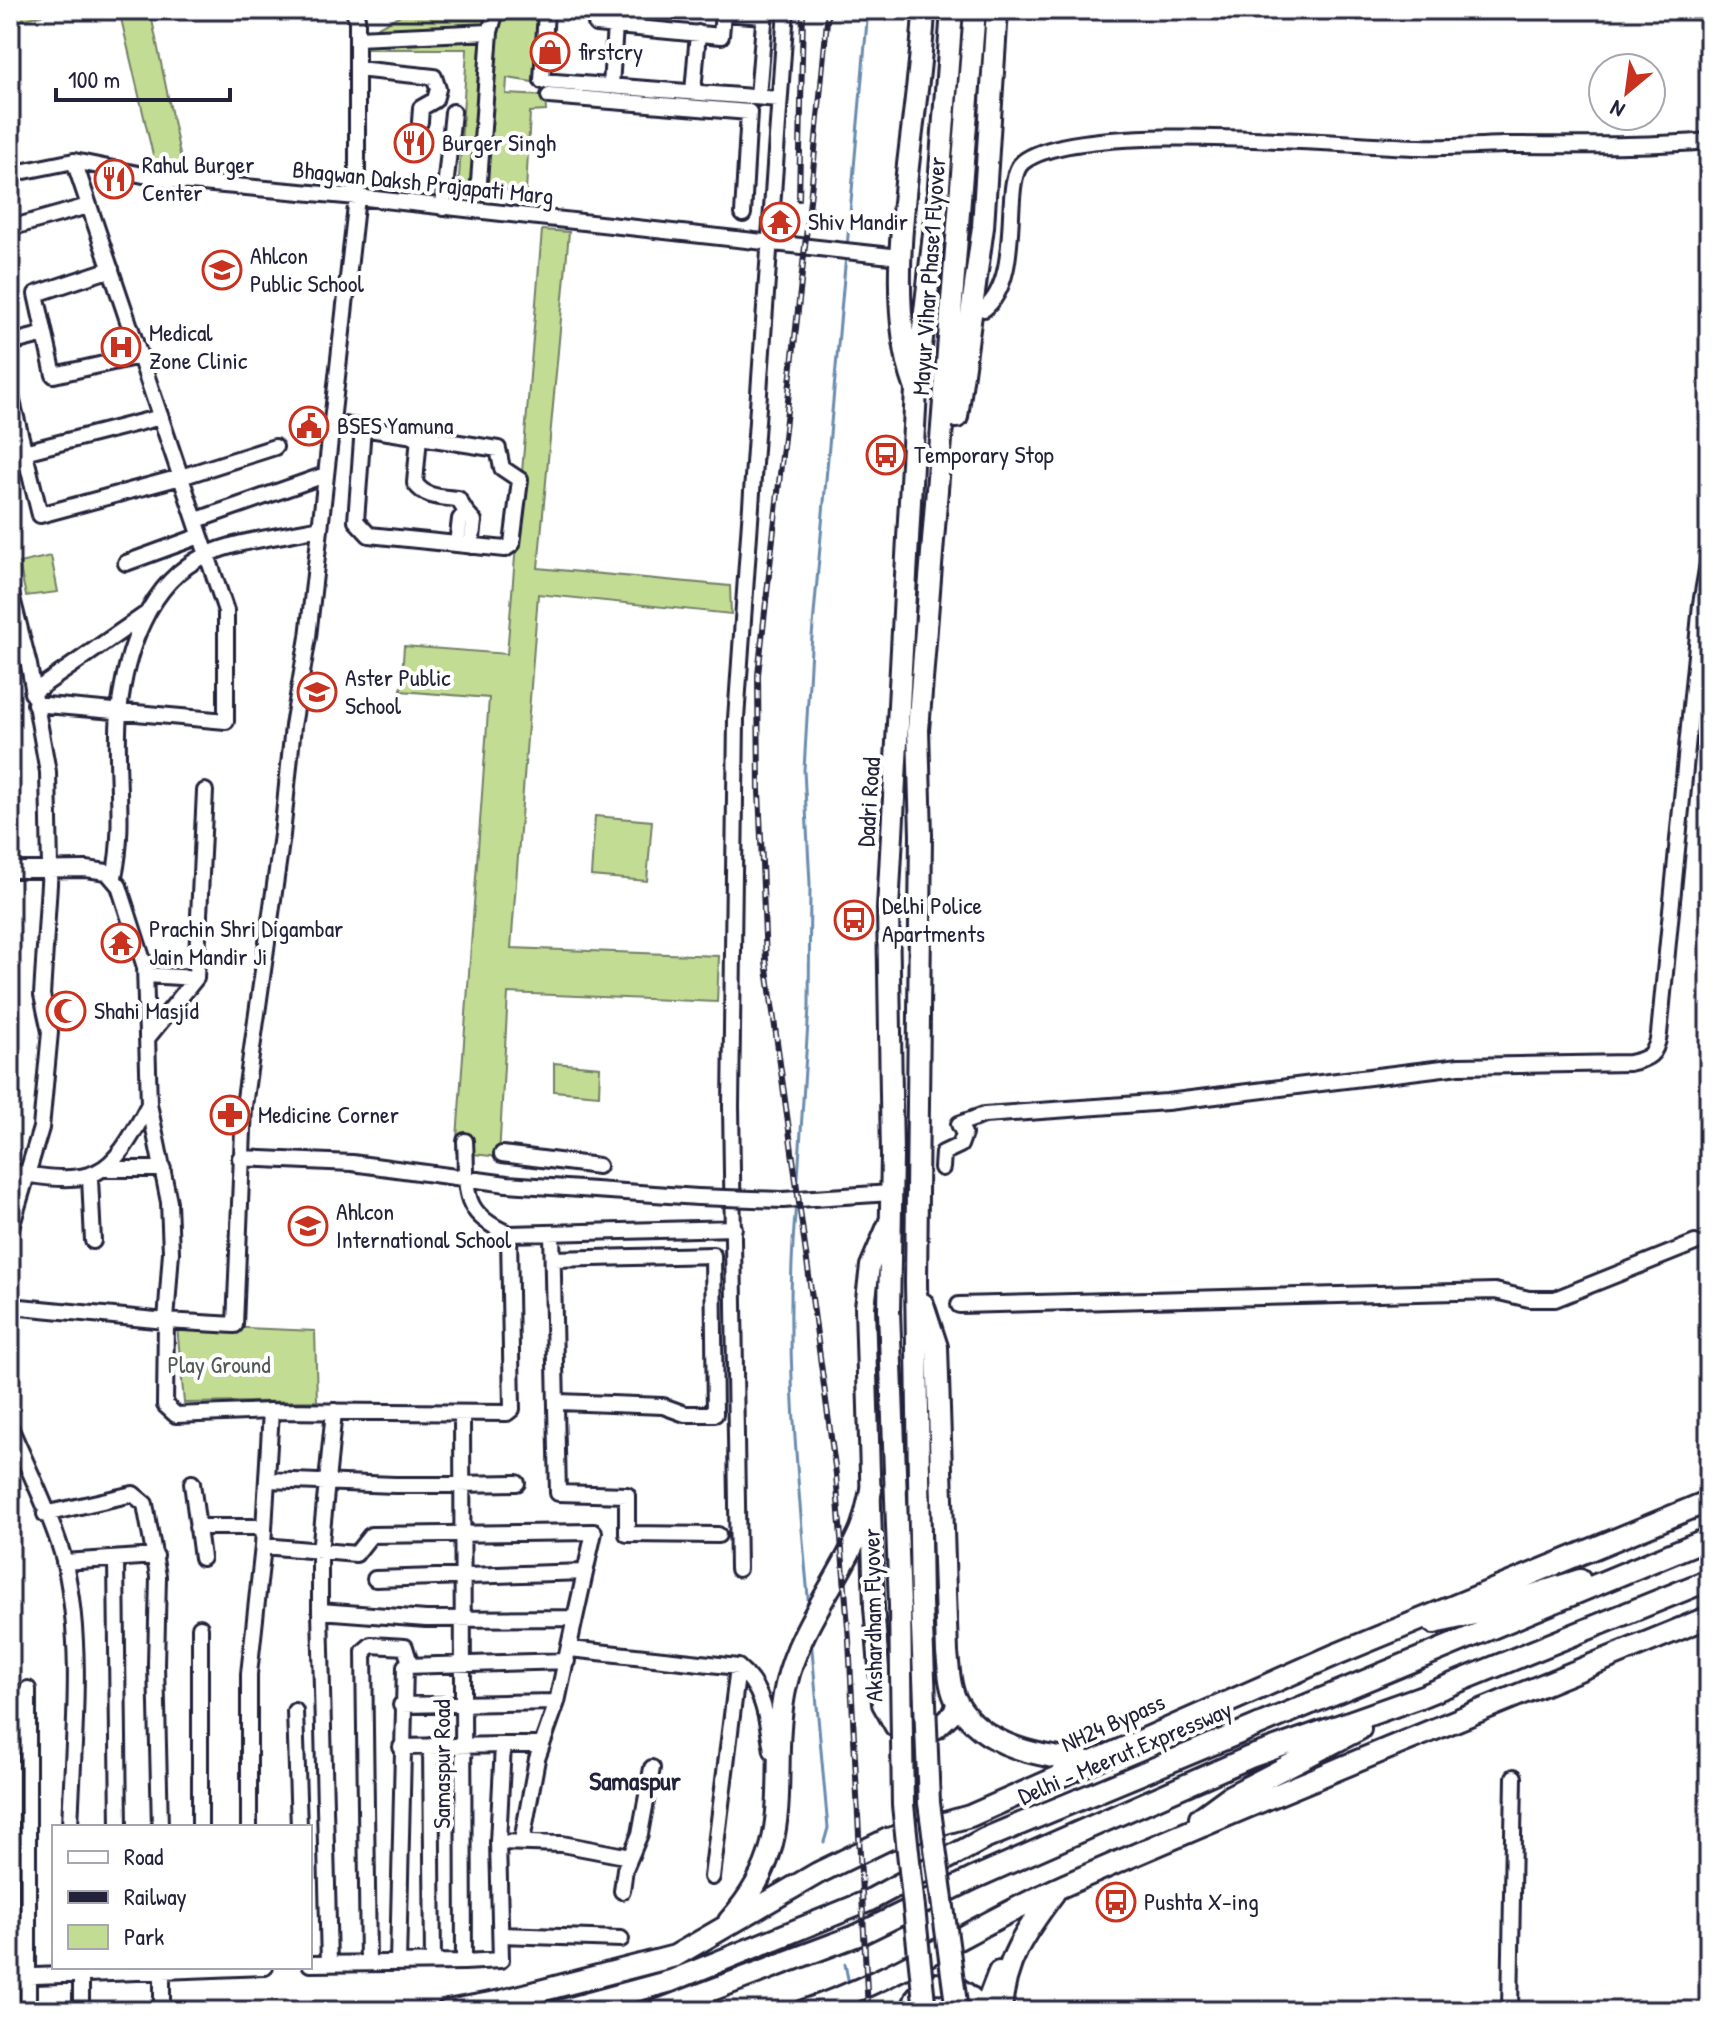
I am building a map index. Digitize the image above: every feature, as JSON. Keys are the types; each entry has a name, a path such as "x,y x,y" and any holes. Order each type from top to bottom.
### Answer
{"highway":[{"path":"916,390 904,358 900,257 924,10"},
{"name":"Mayur Vihar Phase1 Flyover","path":"916,390 938,199 952,10"},
{"path":"933,547 952,462 983,227 997,10"},
{"name":"Mayur Vihar Phase1 Flyover","path":"933,547 975,12"},
{"name":"Dadri Road","path":"891,1216 888,909 916,390"},
{"name":"Dadri Road","path":"916,1282 921,835 918,730 933,547"},
{"name":"Akshardham Flyover","path":"891,1216 889,1311 900,1606 903,1805 925,2011"},
{"path":"916,1282 937,1347 947,1653 957,1702 975,1723 998,1740 1023,1752 1089,1762"},
{"name":"Akshardham Flyover","path":"916,1282 929,1803 957,2011"},
{"path":"708,1939 742,1906 766,1865 774,1842 780,1794 782,1709 794,1657 861,1528 871,1490"},
{"name":"NH24 Bypass","path":"447,2011 501,2001 675,1956 818,1873 888,1839 970,1816 1388,1632 1709,1501"},
{"name":"Delhi - Meerut Expressway","path":"560,2011 671,1981 868,1901 984,1839 1709,1538"},
{"path":"1388,1632 1474,1614 1558,1586 1650,1563"},
{"path":"656,2011 858,1935 972,1879 1250,1757 1420,1697 1709,1580"},
{"path":"803,2011 836,2005 1056,1889 1170,1839 1709,1617"},
{"path":"1170,1839 1230,1796 1420,1697"},
{"path":"984,2011 1000,1969 1056,1889"},
{"path":"1001,2011 1002,1994 1020,1938"}],"main road":[{"path":"891,1216 870,1266 865,1307 874,1607 882,1704 895,1727 914,1735 936,1729 953,1713 957,1702"},
{"path":"910,2011 916,1996 929,1983 950,1982 972,1995 984,2011"}],"street":[{"path":"10,1306 235,1325 240,1158 293,726 308,637 357,197 357,38 353,10"},
{"path":"478,195 490,32 496,10"},
{"path":"546,10 542,81 779,99"},
{"path":"598,10 596,24 721,36 723,13 765,13 758,97"},
{"path":"738,1569 731,1106 736,719 786,10"},
{"path":"611,86 615,25"},
{"path":"357,38 490,32"},
{"path":"693,92 698,33"},
{"path":"357,69 417,72 434,77 438,89 435,100 421,108 420,122"},
{"path":"549,96 749,112 743,214"},
{"path":"443,208 453,112"},
{"path":"984,309 1000,290 1007,265 1014,175 1022,162 1058,148 1097,141 1212,138 1420,147 1625,147 1709,141"},
{"path":"10,174 74,161 226,611 226,721 119,713 34,699"},
{"name":"Bhagwan Daksh Prajapati Marg","path":"74,161 168,180 357,197 900,257"},
{"path":"10,228 88,206"},
{"path":"111,269 38,292 36,297 56,377 140,356"},
{"path":"10,343 45,334"},
{"path":"10,393 40,515 181,477 275,447"},
{"path":"24,452 161,417"},
{"path":"329,430 363,427 498,449 502,468 520,480 512,544 505,549 464,545 369,535 360,529 356,521 363,427"},
{"path":"419,436 415,483 429,495 458,499 466,512 460,519 464,545"},
{"path":"197,520 325,475"},
{"path":"34,699 146,614 170,580 207,554 319,528"},
{"path":"126,563 200,536"},
{"path":"942,1168 943,1153 960,1145 964,1134 959,1124 984,1115 1167,1102 1459,1066 1629,1063 1648,1058 1657,1047 1659,1034 1700,619 1709,558"},
{"path":"10,590 17,646 34,699 48,772 50,868 42,995 50,1032 41,1128 10,1231"},
{"path":"146,614 119,713 120,837 114,877 146,975 149,1104 163,1169 171,1252 165,1405 176,1415 271,1411 507,1413 512,1409 509,1234"},
{"path":"149,1036 196,978 205,791"},
{"path":"10,870 86,869 107,872 114,877"},
{"path":"146,975 196,978"},
{"path":"10,1172 90,1178 107,1169 121,1153 149,1104"},
{"path":"465,1141 472,1210 486,1224 509,1234 734,1228"},
{"path":"502,1154 598,1166"},
{"path":"240,1158 352,1163 467,1179 698,1197 783,1200 891,1193"},
{"path":"107,1169 163,1169"},
{"path":"90,1178 93,1241"},
{"path":"552,1233 559,1402 558,1493 627,1495 627,1534 718,1535"},
{"path":"959,1305 1495,1291 1529,1299 1555,1299 1695,1243"},
{"path":"553,1259 734,1254"},
{"path":"559,1402 663,1406 685,1414 715,1414 713,1255"},
{"path":"249,1825 249,1674 263,1546 271,1411"},
{"path":"329,1963 320,1552 334,1411"},
{"name":"Samaspur Road","path":"462,1413 464,1962"},
{"path":"10,1427 64,1562 76,1651 70,1825"},
{"path":"268,1480 517,1483"},
{"path":"192,1483 202,1558"},
{"path":"45,1514 133,1494 145,1504 156,1556 160,1825"},
{"path":"197,1527 264,1527"},
{"path":"263,1546 359,1553 371,1535 594,1532 568,1655 557,1702 542,1745 522,1841"},
{"path":"64,1562 156,1556"},
{"path":"116,1559 119,1825"},
{"path":"375,1579 585,1572"},
{"path":"320,1611 462,1619 575,1618"},
{"path":"200,1627 200,1825"},
{"path":"368,1963 364,1651 371,1645 405,1647 410,1663"},
{"path":"398,1963 402,1671 410,1663 568,1655 738,1667 751,1678 763,1701 780,1794"},
{"path":"712,1877 738,1667"},
{"path":"28,1689 28,2011"},
{"path":"401,1705 557,1702"},
{"path":"295,1711 299,1825"},
{"path":"312,1964 501,1960 498,1842 503,1745"},
{"path":"401,1747 542,1745"},
{"path":"431,1746 433,1962"},
{"path":"622,1891 630,1857 640,1834 652,1768"},
{"path":"1510,2011 1514,1777"},
{"path":"498,1842 522,1841 630,1857"},
{"path":"501,1935 621,1939"},
{"path":"10,1977 65,1971 81,1975 162,1969 162,2011"},
{"path":"81,1975 81,2011"}],"green space":[{"path":"11,10 61,10 14,22"},
{"path":"119,10 150,10 183,169 155,164"},
{"path":"410,10 538,10 533,82 507,78 506,94 545,96 546,111 530,112 526,192 501,190 500,199 458,194 467,49 357,49 357,38"},
{"path":"542,230 569,232 538,568 730,586 731,614 538,594 511,948 719,956 717,1002 508,993 499,1157 456,1152 489,698 401,691 404,646 507,654"},
{"path":"51,556 58,592 26,596 19,563"},
{"path":"595,816 652,821 647,881 591,876"},
{"path":"554,1063 600,1067 599,1095 554,1091"},
{"name":"Play Ground","path":"177,1325 315,1331 317,1401 184,1403"}],"waterway":[{"path":"847,247 868,10"},
{"path":"797,1193 809,1007 810,884 804,770 811,648 846,255"},
{"path":"796,1204 791,1356 809,1608"},
{"path":"811,1639 828,1828 824,1842"},
{"path":"845,1964 849,1984"},
{"path":"851,1999 853,2011"}],"railway":[{"path":"799,199 803,10"},
{"path":"828,10 758,675 759,790 766,961 836,1474 849,1640 868,2011"}],"place":[{"name":"firstcry","path":"550,52"},
{"name":"Burger Singh","path":"414,143"},
{"name":"Rahul Burger Center","path":"114,179"},
{"name":"Shiv Mandir","path":"780,222"},
{"name":"Ahlcon Public School","path":"222,270"},
{"name":"Medical Zone Clinic","path":"121,347"},
{"name":"BSES Yamuna","path":"309,426"},
{"name":"Temporary Stop","path":"886,455"},
{"name":"Aster Public School","path":"317,692"},
{"name":"Delhi Police Apartments","path":"854,920"},
{"name":"Prachin Shri Digambar Jain Mandir Ji","path":"121,943"},
{"name":"Shahi Masjid","path":"66,1011"},
{"name":"Medicine Corner","path":"230,1115"},
{"name":"Ahlcon International School","path":"308,1226"},
{"name":"Pushta X-ing","path":"1116,1902"}],"district":[{"name":"Samaspur","path":"635,1781"}]}
